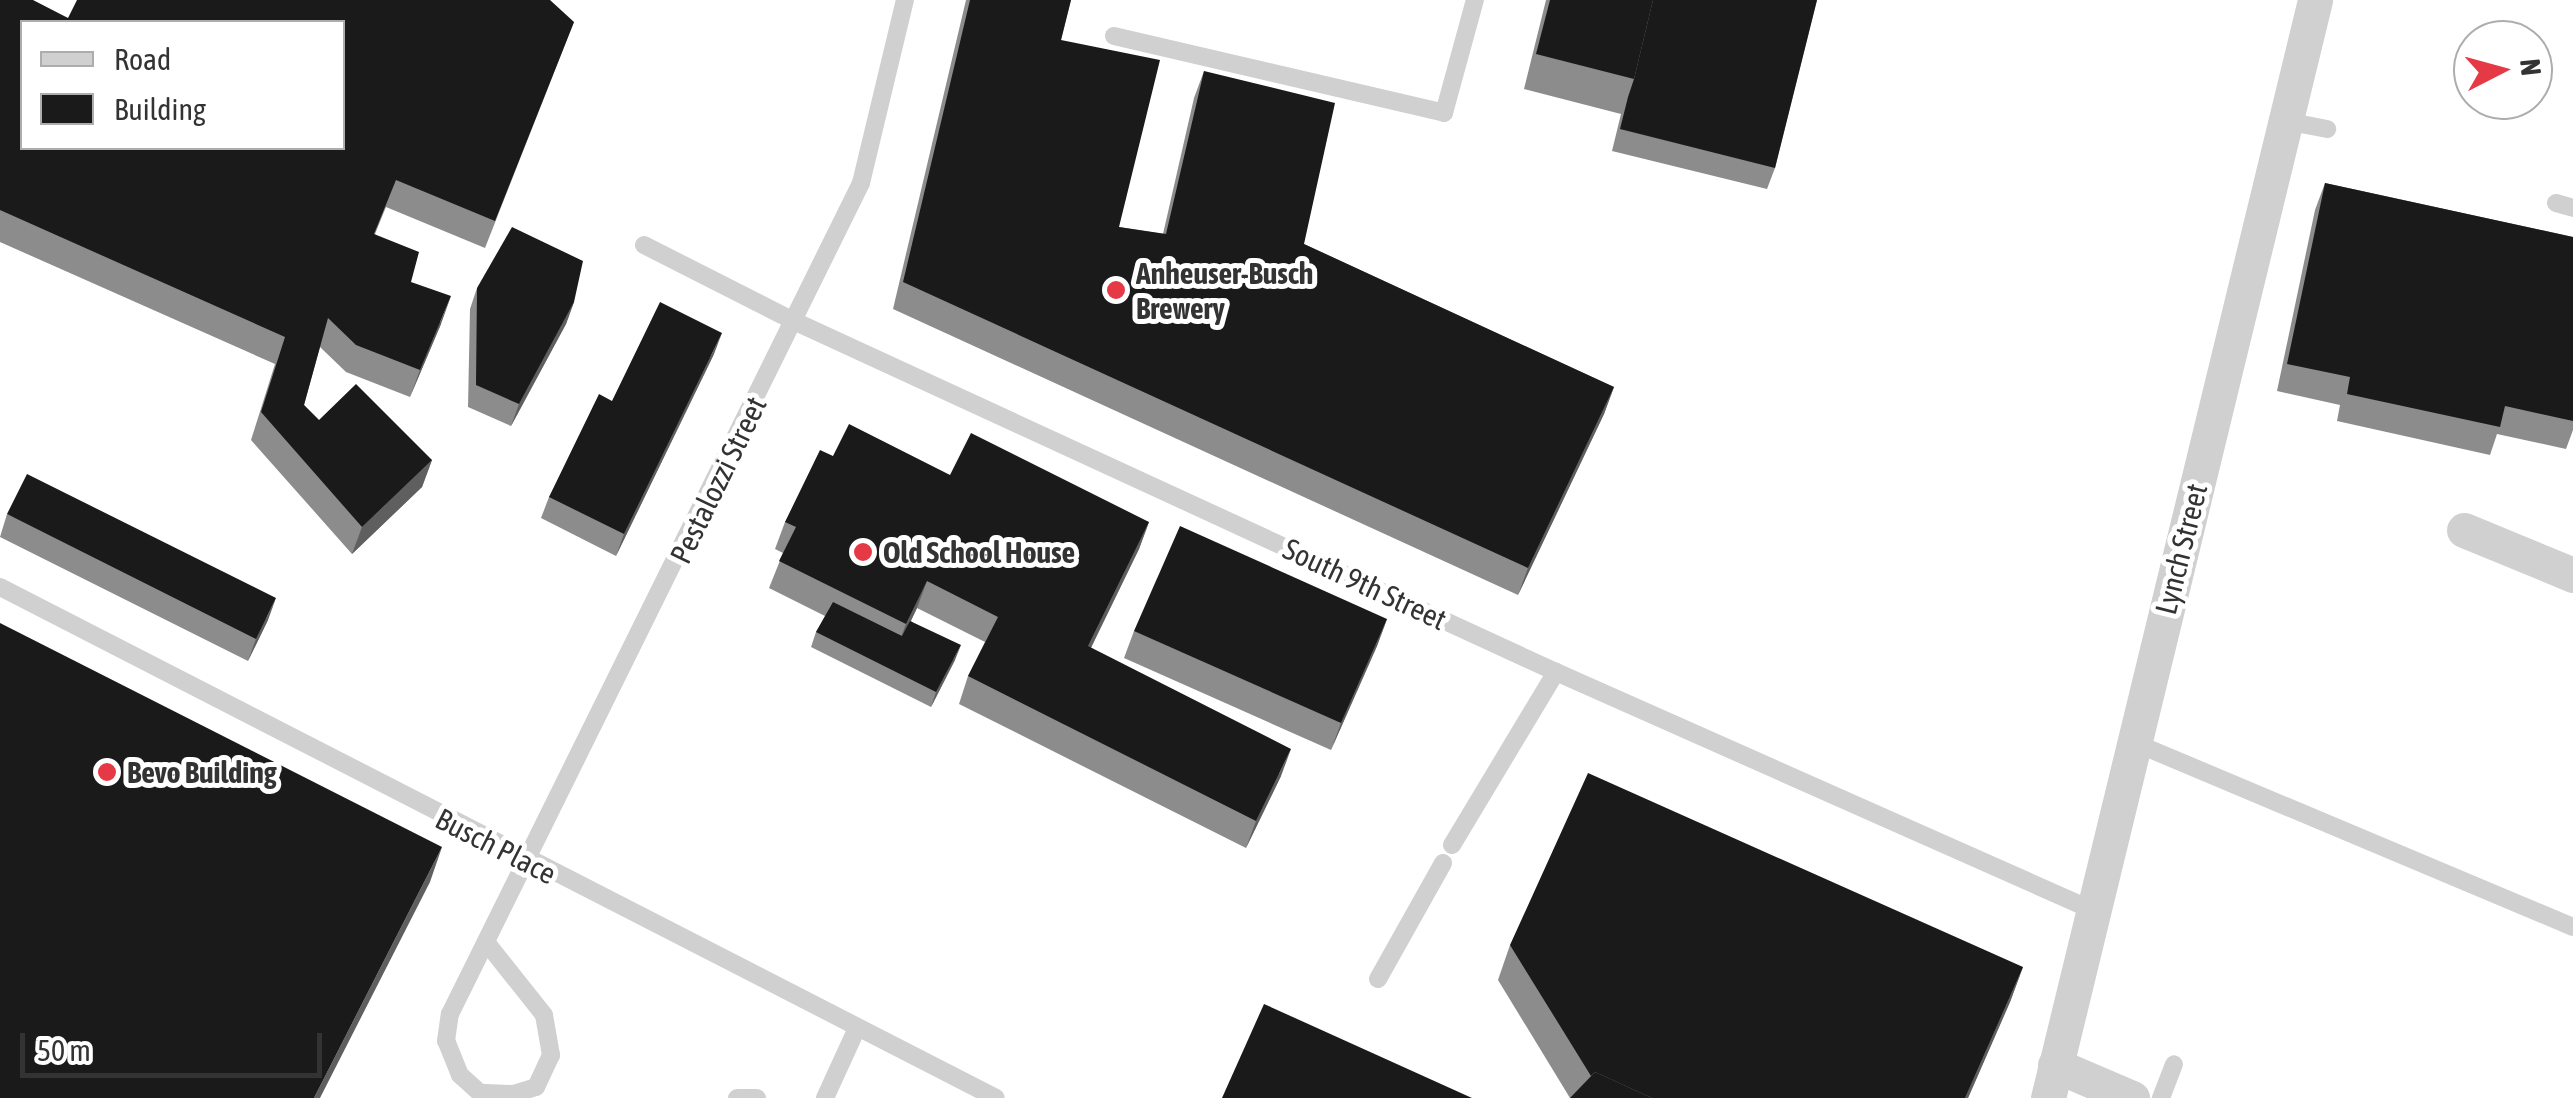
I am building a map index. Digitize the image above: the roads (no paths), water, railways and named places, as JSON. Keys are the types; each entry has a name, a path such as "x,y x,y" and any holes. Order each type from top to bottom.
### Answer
{"street":[{"name":"Lynch Street","path":"2052,1082 2316,0"},
{"path":"2464,530 2573,575"},
{"path":"2052,1082 2132,1098"}],"lane":[{"name":"Pestalozzi Street","path":"486,942 544,1015 550,1055 536,1087 514,1094 480,1093 460,1075 446,1041 450,1014 486,942 528,863 796,322 860,184 905,0"},
{"path":"1114,36 1444,112 1474,0"},
{"path":"2286,121 2327,128"},
{"name":"South 9th Street","path":"644,246 796,322 1556,672 2092,910"},
{"name":"Busch Place","path":"0,586 528,863 996,1098"},
{"path":"1452,845 1556,672"},
{"path":"2133,742 2573,927"},
{"path":"1378,979 1442,862"},
{"path":"825,1098 857,1028"},
{"path":"2162,1098 2174,1064"},
{"path":"738,1098 757,1098"}],"place":[{"name":"Anheuser-Busch Brewery","path":"1116,290"},
{"name":"Old School House","path":"863,552"},
{"name":"Bevo Building","path":"107,772"}]}
